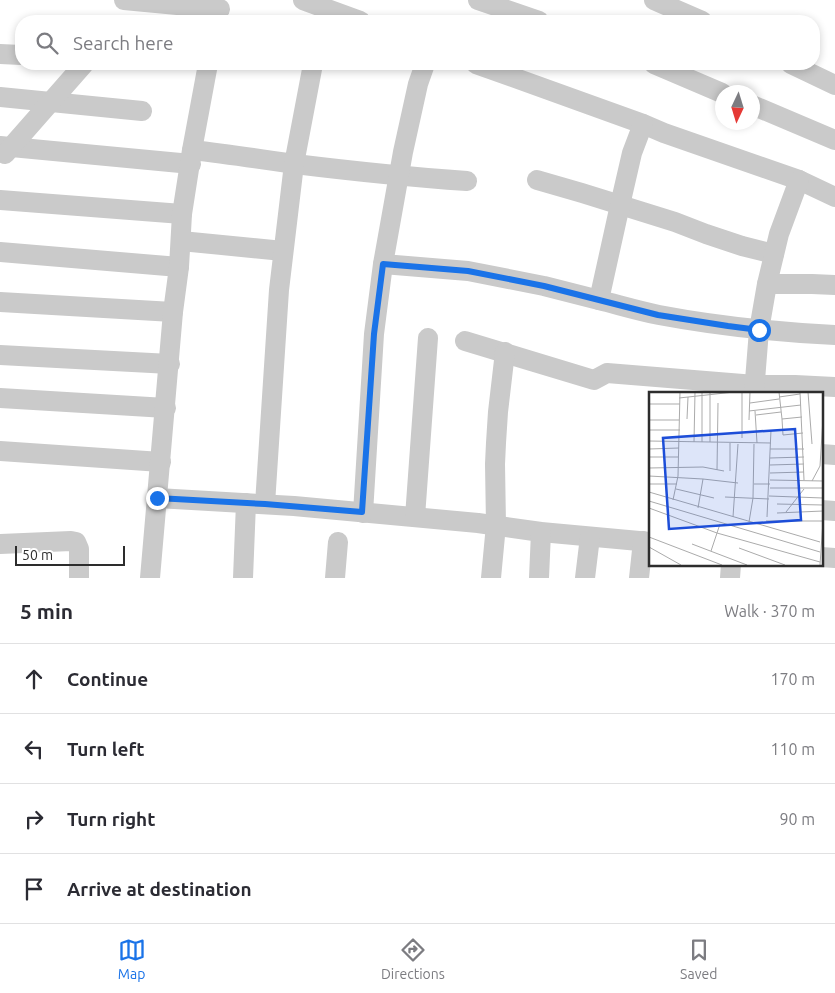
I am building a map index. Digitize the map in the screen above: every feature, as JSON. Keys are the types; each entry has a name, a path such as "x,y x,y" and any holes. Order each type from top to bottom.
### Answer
{"street":[{"path":"124,0 220,9"},
{"path":"303,0 328,15"},
{"path":"478,0 517,6 530,15"},
{"path":"654,0 688,15"},
{"path":"0,54 15,55"},
{"path":"4,151 52,102 79,70"},
{"path":"150,578 179,267 182,214 207,70"},
{"path":"243,578 273,366 283,251 294,164 312,70"},
{"path":"362,512 374,334 383,264 399,176 418,84 423,70"},
{"path":"493,70 799,180 835,197"},
{"path":"668,70 715,90"},
{"path":"804,70 835,85"},
{"path":"0,97 142,111"},
{"path":"760,108 835,140"},
{"path":"599,300 632,153 643,124"},
{"path":"4,151 250,157 399,176 467,181"},
{"path":"537,180 675,222 733,243 774,254"},
{"path":"754,389 759,330 767,284 779,234 799,180"},
{"path":"0,200 182,214"},
{"path":"181,241 283,251"},
{"path":"0,252 179,267"},
{"path":"383,264 468,271 544,286 658,315 728,326 835,335"},
{"path":"767,284 835,285"},
{"path":"0,302 174,312"},
{"path":"415,517 428,338"},
{"path":"465,341 594,380 607,372 754,389 795,385 835,387"},
{"path":"491,578 496,525 498,412 505,352"},
{"path":"0,355 170,364"},
{"path":"0,398 166,408"},
{"path":"0,451 161,462"},
{"path":"822,454 835,455"},
{"path":"157,498 255,503 362,512 647,542 639,578"},
{"path":"822,510 835,511"},
{"path":"539,578 541,532"},
{"path":"585,578 590,537"},
{"path":"0,544 72,540 76,542 79,549 79,578"},
{"path":"336,578 338,542"},
{"path":"822,557 835,558"}],"route":[{"path":"157,498 362,512 374,334 383,264 468,271 544,286 658,315 759,330"}]}
